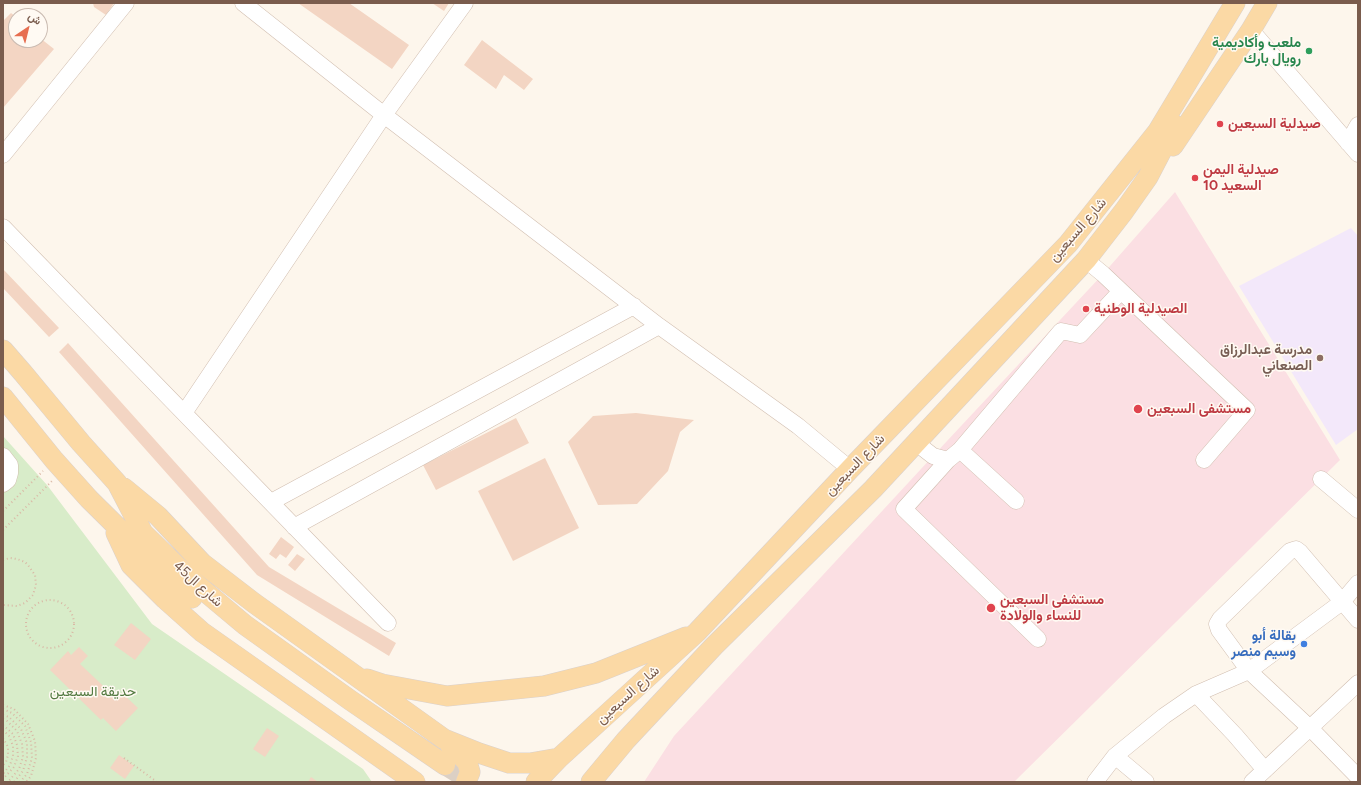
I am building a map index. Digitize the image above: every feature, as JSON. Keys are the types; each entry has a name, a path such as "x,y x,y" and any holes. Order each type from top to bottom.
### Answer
{"main road":[{"path":"1130,168 1147,125 1220,3"},
{"path":"1164,132 1235,3"},
{"path":"1164,132 1250,3"},
{"path":"1148,177 1179,138 1251,30 1267,3"},
{"name":"شارع السبعين","path":"536,782 559,758 697,632 850,469 1068,244 1130,168 1164,132"},
{"name":"شارع السبعين","path":"591,782 626,740 714,646 873,489 915,442 1086,260 1148,177 1164,132"},
{"name":"شارع ال45","path":"3,350 81,443 117,483 143,533 190,579 245,625 350,700 442,771 315,691 232,631 180,589 89,499 3,397"},
{"path":"117,483 158,516 202,563 254,603 444,739 467,762 470,772 466,782"},
{"path":"110,520 131,565 165,600 202,632 415,782"},
{"path":"353,675 382,684 447,696 544,686 596,672 697,632"},
{"path":"444,739 509,763 530,763 559,758"},
{"path":"610,782 626,740"}],"street":[{"path":"3,155 126,3"},
{"path":"243,3 384,115 659,326 798,426 850,469"},
{"path":"184,413 384,115 465,3"},
{"path":"1251,30 1353,149"},
{"path":"1353,149 1358,125"},
{"path":"3,227 388,623"},
{"path":"1086,260 1247,410 1204,460"},
{"path":"1038,639 904,509 954,455 1061,331 1080,335 1121,291"},
{"path":"271,502 634,306"},
{"path":"294,527 659,326"},
{"path":"915,442 933,456 954,455 1016,501"},
{"path":"3,456 10,464 10,473 8,480 3,484"},
{"path":"1321,479 1358,510"},
{"path":"1358,620 1296,549 1290,550 1220,618 1217,624 1219,630 1249,671 1310,728 1358,777"},
{"path":"1095,782 1115,756 1164,716 1196,694 1249,671 1342,602 1358,583"},
{"path":"1252,782 1358,683"},
{"path":"1196,694 1235,735 1265,770"},
{"path":"1115,756 1146,782"}],"path":[{"path":"3,511 59,465"},
{"path":"3,530 59,465"},
{"path":"3,560 10,558 25,562 35,575 36,585 33,595 25,603 17,606 3,605"},
{"path":"56,600 64,604 74,617 75,626 72,637 64,645 56,648 43,648 33,642 27,631 26,620 30,611 40,602 56,600"},
{"path":"3,705 14,709 28,724 35,741 36,758 31,776 26,782"},
{"path":"3,709 12,713 25,726 31,742 32,758 27,774 20,782"},
{"path":"3,714 9,717 20,729 27,743 27,757 23,771 14,782"},
{"path":"3,719 17,731 22,744 22,757 19,769 8,782"},
{"path":"3,725 12,734 17,745 18,756 14,767 3,779"},
{"path":"3,730 9,736 13,746 13,756 10,765 3,774"},
{"path":"3,738 8,747 8,755 6,762 3,765"},
{"path":"124,758 157,782"}],"shaded area":[{"name":"مستشفى السبعين للنساء والولادة","path":"1175,192 1340,460 1014,782 644,782 674,736 1103,274"},
{"name":"مدرسة عبدالرزاق الصنعاني","path":"1351,228 1358,236 1358,429 1336,445 1239,286"}],"green space":[{"name":"حديقة السبعين","path":"3,436 47,485 152,624 363,769 372,782 3,782"}],"building":[{"path":"93,3 114,3 106,15 94,7"},
{"path":"298,3 349,3 409,45 392,69"},
{"path":"432,3 449,3 444,11"},
{"path":"8,16 8,48 48,48 48,44 54,49 3,108 3,21"},
{"path":"482,40 533,79 524,90 504,75 496,89 464,65"},
{"path":"3,269 59,328 49,337 3,288"},
{"path":"68,343 269,567 396,643 389,656 257,575 59,352"},
{"path":"636,413 694,420 680,432 668,471 637,504 598,505 568,442 593,416"},
{"path":"516,418 529,443 436,490 423,465"},
{"path":"545,458 579,528 513,561 478,491"},
{"path":"281,537 294,547 286,558 280,554 276,559 269,554"},
{"path":"297,554 305,559 295,571 288,565"},
{"path":"131,623 151,639 135,660 114,645"},
{"path":"79,647 88,656 80,664 116,698 122,693 138,708 116,731 103,718 101,720 50,670 68,651 71,655"},
{"path":"267,728 279,736 265,757 253,749"},
{"path":"119,755 134,766 125,779 110,768"},
{"path":"311,777 318,782 308,782"}],"tunnel":[{"path":"445,765 472,782"}],"place":[{"name":"ملعب وأكاديمية رويال بارك","path":"1309,51"},
{"name":"صيدلية السبعين","path":"1220,124"},
{"name":"صيدلية اليمن السعيد 10","path":"1195,178"},
{"name":"الصيدلية الوطنية","path":"1086,309"},
{"name":"مدرسة عبدالرزاق الصنعاني","path":"1320,358"},
{"name":"مستشفى السبعين","path":"1138,409"},
{"name":"مستشفى السبعين للنساء والولادة","path":"991,608"},
{"name":"بقالة أبو وسيم منصر","path":"1304,644"}]}
